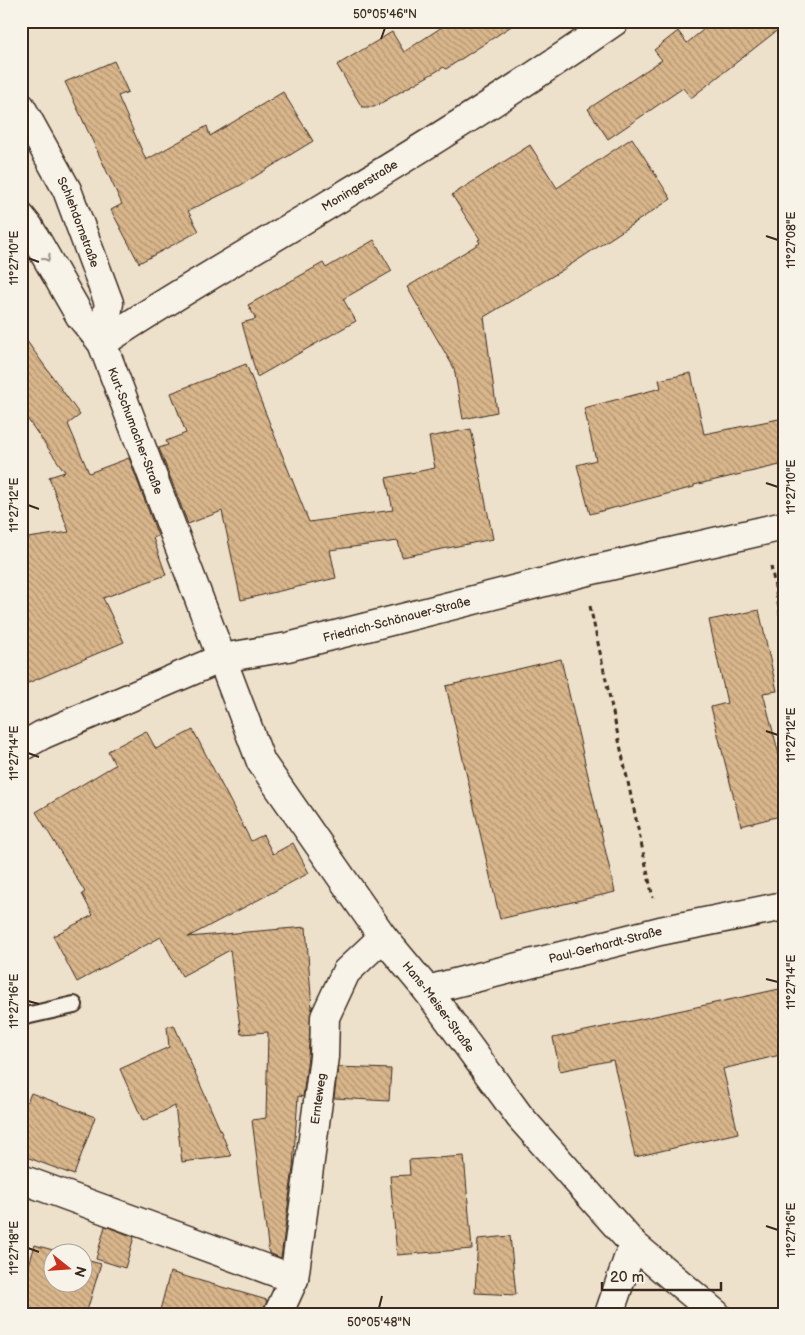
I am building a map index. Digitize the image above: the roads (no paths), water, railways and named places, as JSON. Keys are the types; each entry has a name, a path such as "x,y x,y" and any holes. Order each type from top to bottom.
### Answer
{"street":[{"name":"Moningerstraße","path":"102,343 173,295 341,197 538,74 615,21"},
{"name":"Schlehdornstraße","path":"21,107 67,190 109,304 102,343"},
{"name":"Kurt-Schumacher-Straße","path":"21,217 30,227 80,316 102,343 222,658"},
{"name":"Friedrich-Schönauer-Straße","path":"21,747 42,735 222,658 288,647 584,572 774,528"},
{"name":"Hans-Meiser-Straße","path":"222,658 261,762 383,937 427,990 520,1117 633,1244 716,1314"},
{"name":"Paul-Gerhardt-Straße","path":"427,990 660,930 784,906"},
{"name":"Ernteweg","path":"278,1314 294,1278 324,1057 325,1016 346,972 383,937"},
{"path":"21,1179 294,1278"},
{"path":"609,1314 633,1244"}],"lane":[{"path":"21,1016 74,1005"}]}
